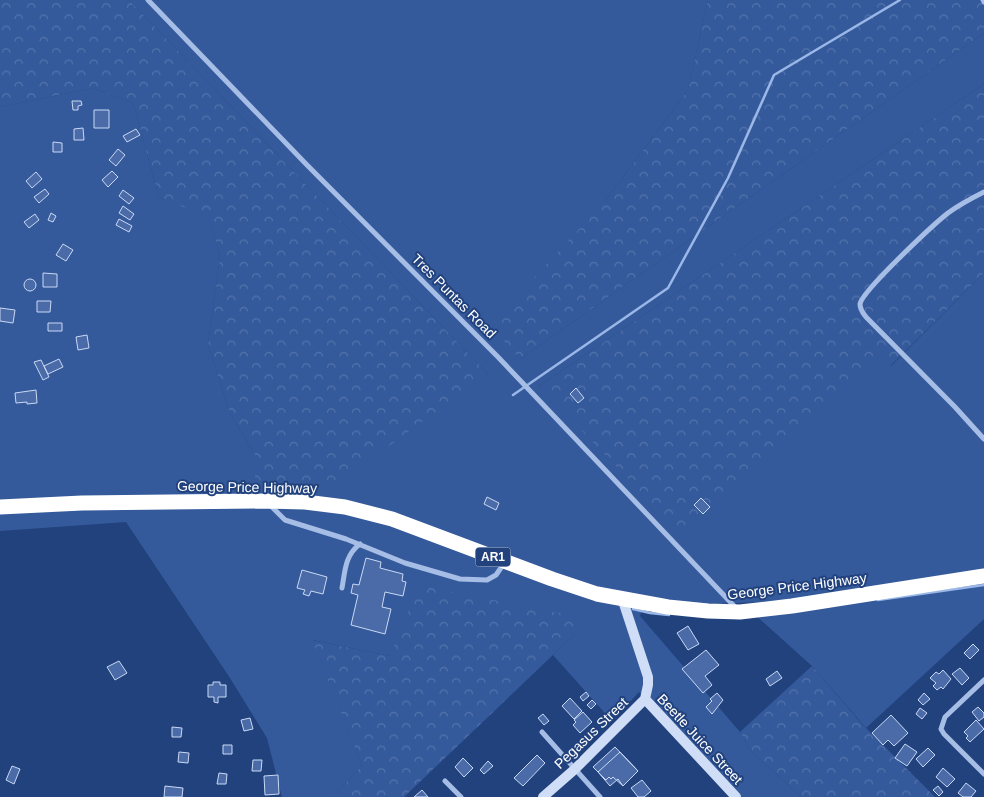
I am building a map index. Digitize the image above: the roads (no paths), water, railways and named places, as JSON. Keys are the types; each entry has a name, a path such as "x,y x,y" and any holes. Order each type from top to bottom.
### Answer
{"highway":[{"name":"George Price Highway","path":"0,507 82,503 266,501 305,502 345,507 392,520 597,594 668,608 740,612 792,606 984,576"}],"street":[{"name":"Tres Puntas Road","path":"148,0 300,158 498,357 740,612"},
{"path":"984,192 954,209 935,225 869,290 860,302 861,311 866,317 955,407 984,440"},
{"path":"266,501 285,520 360,544 406,563 460,579 487,580 496,575 506,562"},
{"path":"342,588 348,558 352,550 360,544"},
{"name":"Pegasus Street","path":"543,797 575,769 645,699 648,677 622,598"},
{"path":"984,681 945,717 941,729 984,774"},
{"name":"Beetle Juice Street","path":"645,699 736,797"},
{"path":"542,732 600,797"},
{"path":"445,781 461,797"}],"waterway":[{"path":"513,395 668,288 728,178 774,75 900,0"},
{"path":"878,600 984,585"},
{"path":"633,609 669,615"}]}
